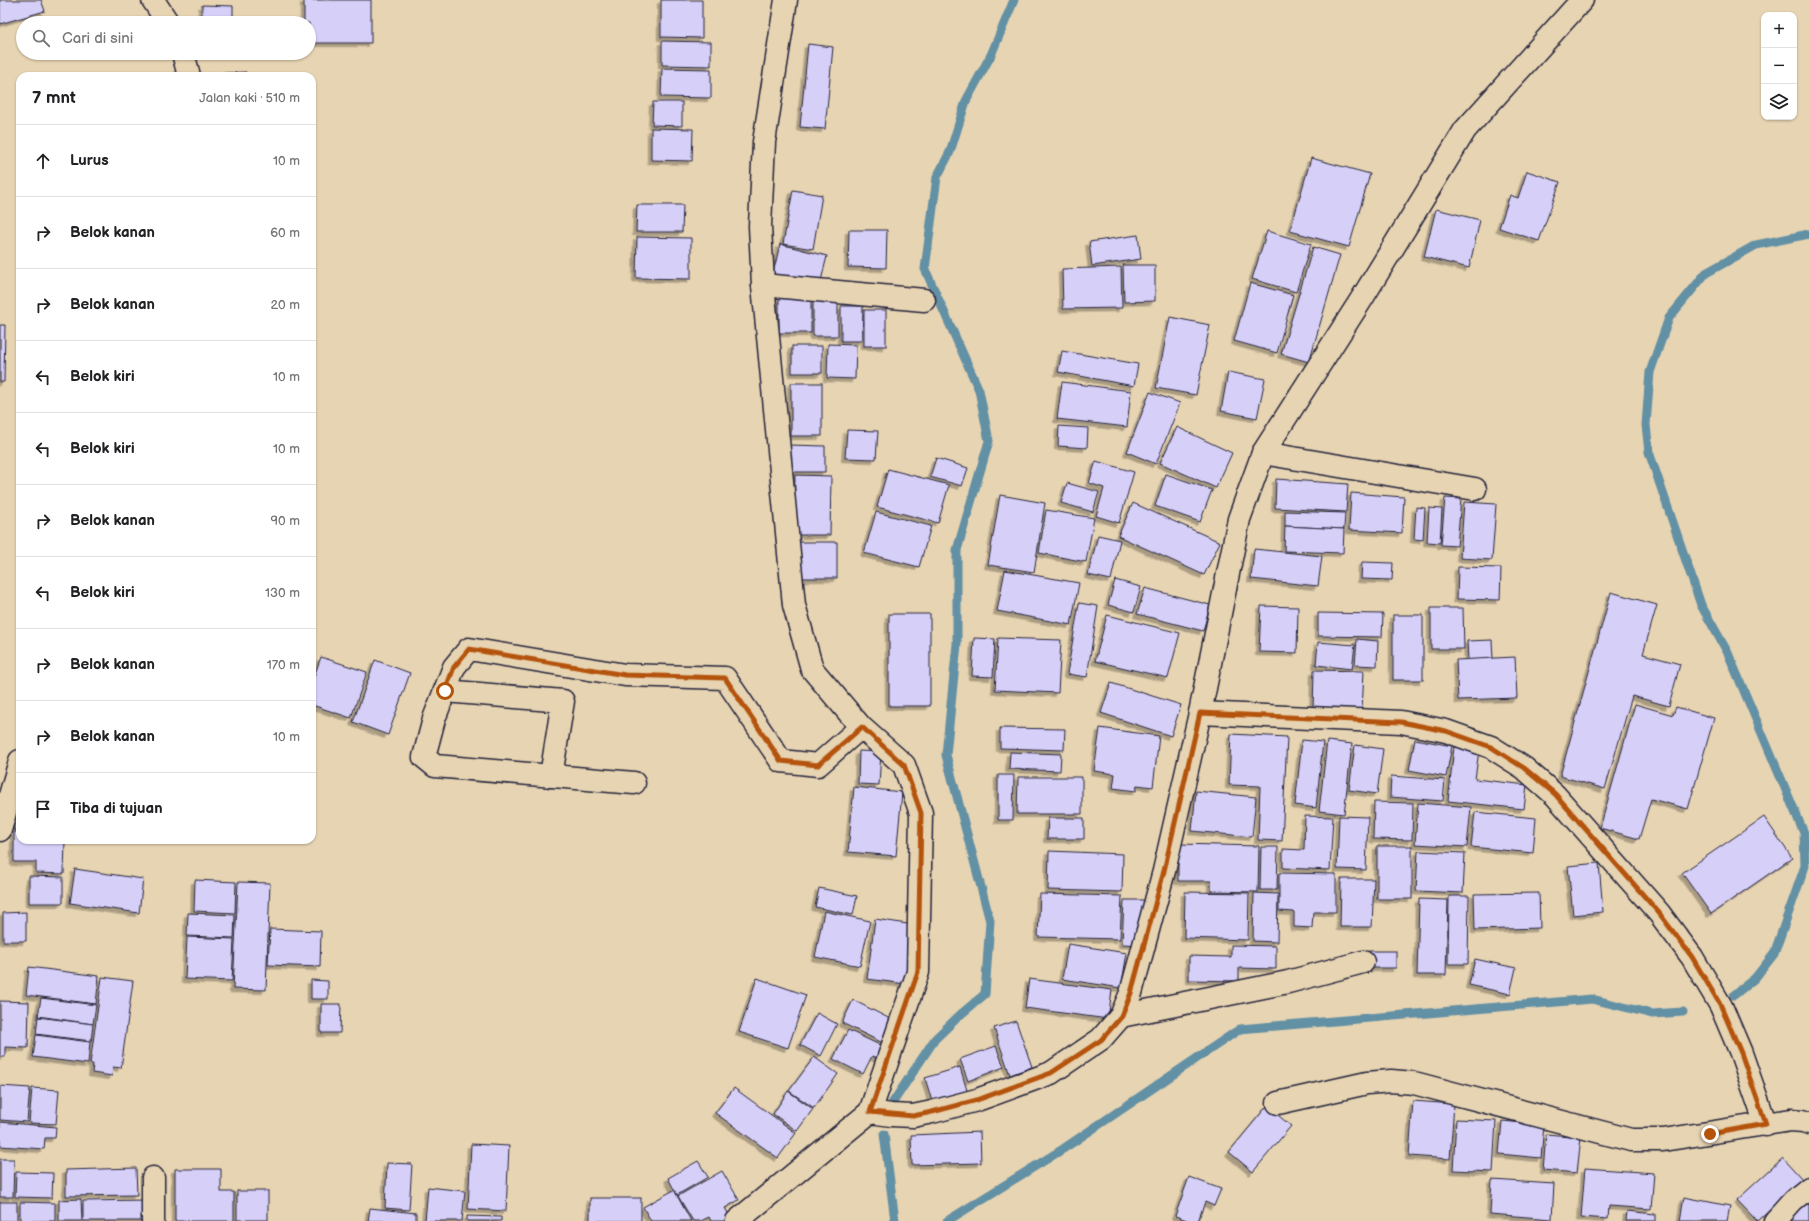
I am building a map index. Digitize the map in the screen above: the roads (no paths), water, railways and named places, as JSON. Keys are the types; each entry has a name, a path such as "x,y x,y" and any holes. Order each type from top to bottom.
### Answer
{"street":[{"path":"153,0 163,16"},
{"path":"737,1221 870,1112 918,972 921,813 904,765 862,727 812,669 794,605 763,285 760,226 764,142 786,0"},
{"path":"870,1112 913,1116 932,1112 977,1100 1051,1073 1101,1040 1122,1016 1131,993 1164,871 1200,713 1239,519 1263,453 1361,300 1465,130 1582,0"},
{"path":"185,60 188,72"},
{"path":"763,285 924,300"},
{"path":"1263,453 1475,489"},
{"path":"634,783 435,766 424,757 434,719 454,667 469,649 625,675 725,678 781,761 818,765 862,727"},
{"path":"445,691 562,701 551,776"},
{"path":"1200,713 1401,722 1446,731 1491,747 1524,768 1555,794 1659,913 1692,957 1721,1006 1741,1053 1766,1124"},
{"path":"0,830 16,775"},
{"path":"1122,1016 1288,982 1363,962"},
{"path":"1278,1103 1367,1083 1391,1080 1414,1083 1631,1140 1663,1140 1791,1120 1809,1123"},
{"path":"153,1178 153,1221"},
{"path":"1774,1221 1793,1201 1809,1188"}],"waterway":[{"path":"891,1105 935,1039 985,994 990,921 946,755 957,644 957,550 989,441 979,390 925,269 937,177 950,152 966,101 991,55 1014,0"},
{"path":"1734,995 1755,978 1774,954 1805,866 1804,833 1728,653 1701,605 1649,452 1646,425 1650,372 1669,318 1706,273 1756,245 1809,234"},
{"path":"947,1221 1063,1149 1240,1029 1592,999 1652,1014 1683,1012"},
{"path":"884,1134 895,1221"}]}
